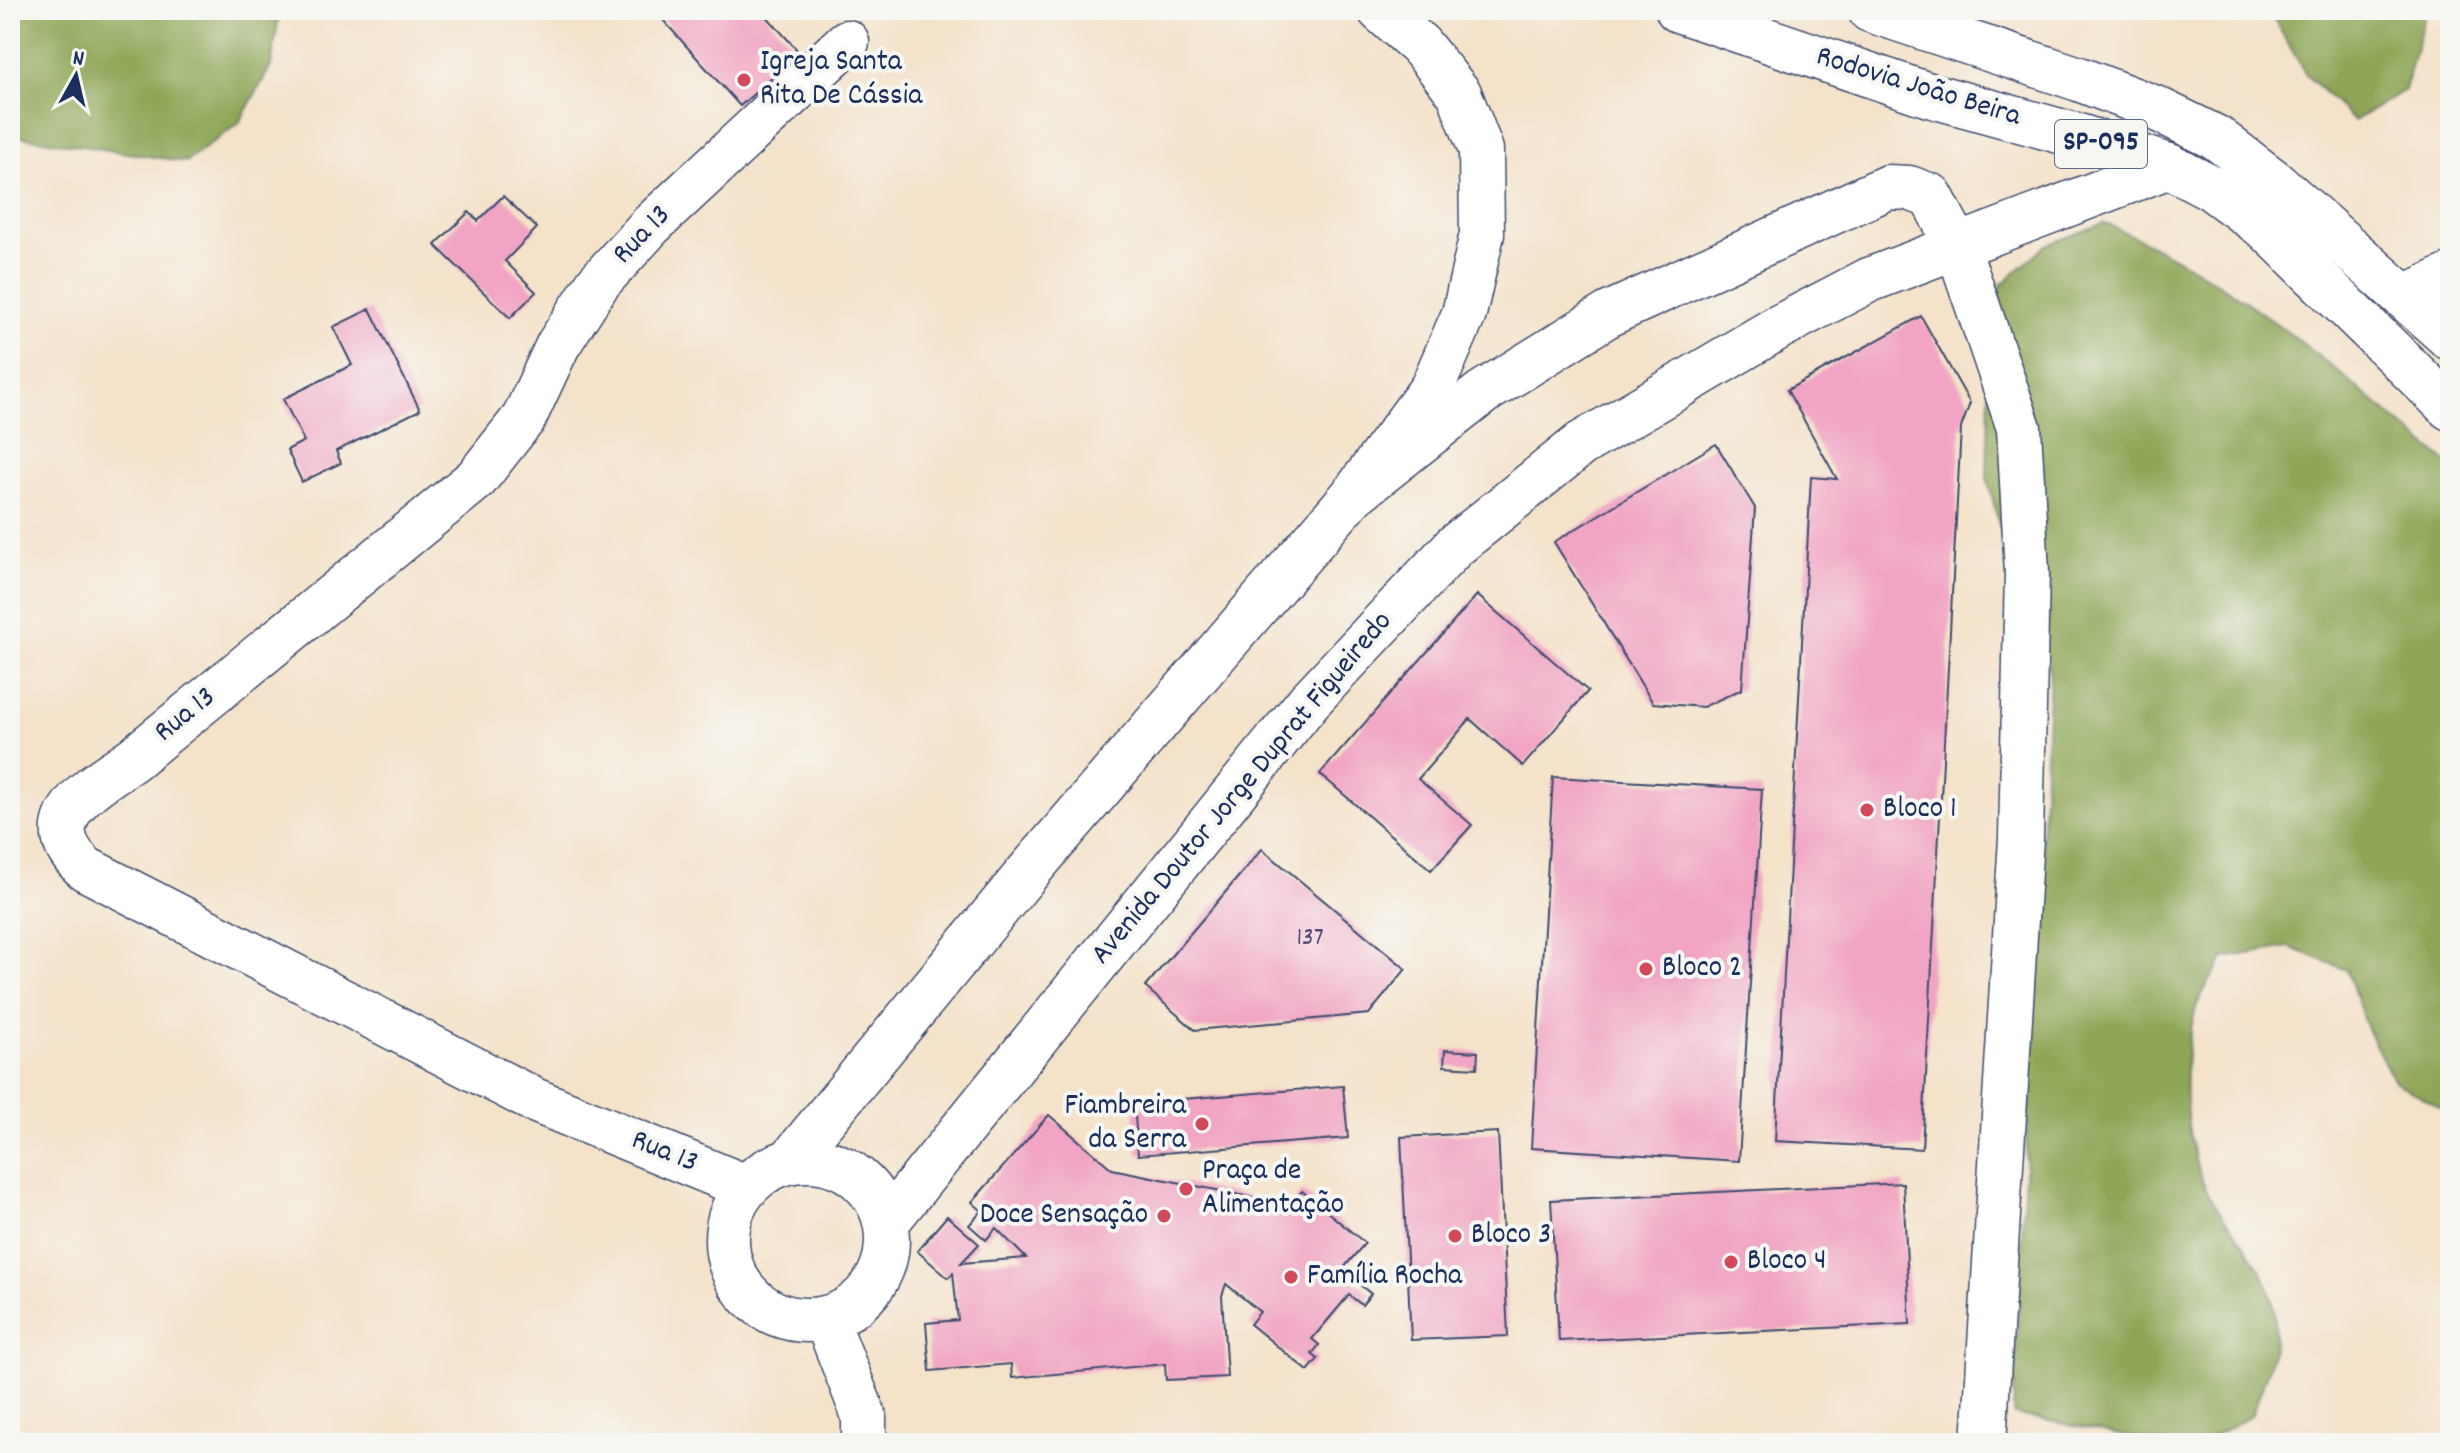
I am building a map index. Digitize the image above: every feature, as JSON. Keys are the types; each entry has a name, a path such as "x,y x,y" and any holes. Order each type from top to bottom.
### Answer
{"street":[{"path":"789,1162 1029,871 1353,495 1432,388 1464,314 1482,234 1481,150 1459,93 1420,45 1380,10"},
{"name":"Rodovia João Beira","path":"1678,10 1926,94 2041,125 2169,166 2211,188 2267,229 2450,408"},
{"name":"Rodovia João Beira","path":"1870,10 2079,79 2155,108 2217,138 2276,183 2407,296 2450,338"},
{"name":"Rua 13","path":"746,1187 534,1100 86,869 68,853 62,830 69,809 98,783 145,749 476,479 524,418 558,345 598,283 651,225 847,42"},
{"name":"Avenida Doutor Jorge Duprat Figueiredo","path":"887,1222 1309,701 1455,546 1581,444 1667,391 1869,280 2169,166"},
{"path":"1353,495 1482,393 1609,314 1888,187 1909,188 1931,196 1957,245 2019,428 2027,573 2021,838 1984,1443"},
{"path":"2407,296 2450,276"},
{"path":"789,1162 827,1163 861,1180 877,1199 887,1222 888,1248 883,1273 869,1293 850,1310 826,1319 800,1321 776,1315 754,1301 738,1282 728,1259 727,1233 732,1208 746,1187 766,1171 789,1162"},
{"path":"826,1319 864,1416 864,1443"}],"green space":[{"path":"10,10 280,10 271,66 239,123 186,162 10,135"},
{"path":"2269,10 2426,10 2405,90 2354,121 2306,75"},
{"path":"2104,223 2153,246 2244,300 2327,363 2450,465 2450,1105 2445,1110 2394,1081 2367,1029 2347,970 2289,947 2224,958 2200,998 2190,1034 2186,1080 2189,1127 2199,1172 2208,1193 2264,1278 2274,1308 2275,1324 2272,1356 2251,1416 2201,1443 2161,1443 2013,1414 2050,674 2031,594 2002,535 1987,478 1990,354 2001,285 2046,245"}],"building":[{"name":"Igreja Santa Rita De Cássia","path":"654,10 761,10 800,53 740,106"},
{"path":"503,196 537,228 505,261 536,292 510,318 435,245 469,212 478,221"},
{"path":"370,309 420,410 336,451 341,463 302,482 287,450 304,441 283,399 352,365 333,327"},
{"name":"Bloco 1","path":"1921,316 1970,403 1961,428 1922,1149 1775,1141 1811,477 1837,479 1787,390"},
{"path":"1716,444 1755,508 1742,689 1703,707 1653,703 1554,542"},
{"path":"1477,595 1588,691 1523,766 1470,719 1418,779 1472,825 1431,870 1320,774"},
{"name":"Bloco 2","path":"1553,777 1762,789 1739,1161 1531,1148"},
{"path":"1262,849 1406,969 1369,1014 1195,1030 1145,987"},
{"path":"1445,1050 1478,1052 1477,1068 1444,1066"},
{"path":"1343,1086 1348,1138 1138,1155 1134,1103"},
{"path":"1049,1115 1112,1169 1291,1205 1302,1191 1365,1243 1342,1270 1371,1294 1362,1305 1349,1295 1312,1339 1319,1345 1312,1354 1318,1359 1308,1371 1250,1324 1260,1312 1226,1284 1222,1296 1227,1377 1166,1380 1165,1364 1012,1378 1011,1364 930,1371 926,1323 958,1320 953,1273 948,1278 917,1251 947,1216 979,1244 961,1263 1026,1258 996,1228 986,1240 969,1225 982,1211 972,1202"},
{"name":"Bloco 3","path":"1498,1132 1508,1336 1411,1340 1401,1137"},
{"name":"Bloco 4","path":"1903,1183 1910,1324 1559,1341 1551,1200"}],"place":[{"name":"Igreja Santa Rita De Cássia","path":"744,80"},
{"name":"Bloco 1","path":"1867,810"},
{"name":"Bloco 2","path":"1646,969"},
{"name":"Fiambreira da Serra","path":"1202,1124"},
{"name":"Praça de Alimentação","path":"1186,1189"},
{"name":"Doce Sensação","path":"1164,1216"},
{"name":"Bloco 3","path":"1455,1236"},
{"name":"Bloco 4","path":"1731,1262"},
{"name":"Família Rocha","path":"1291,1277"}]}
